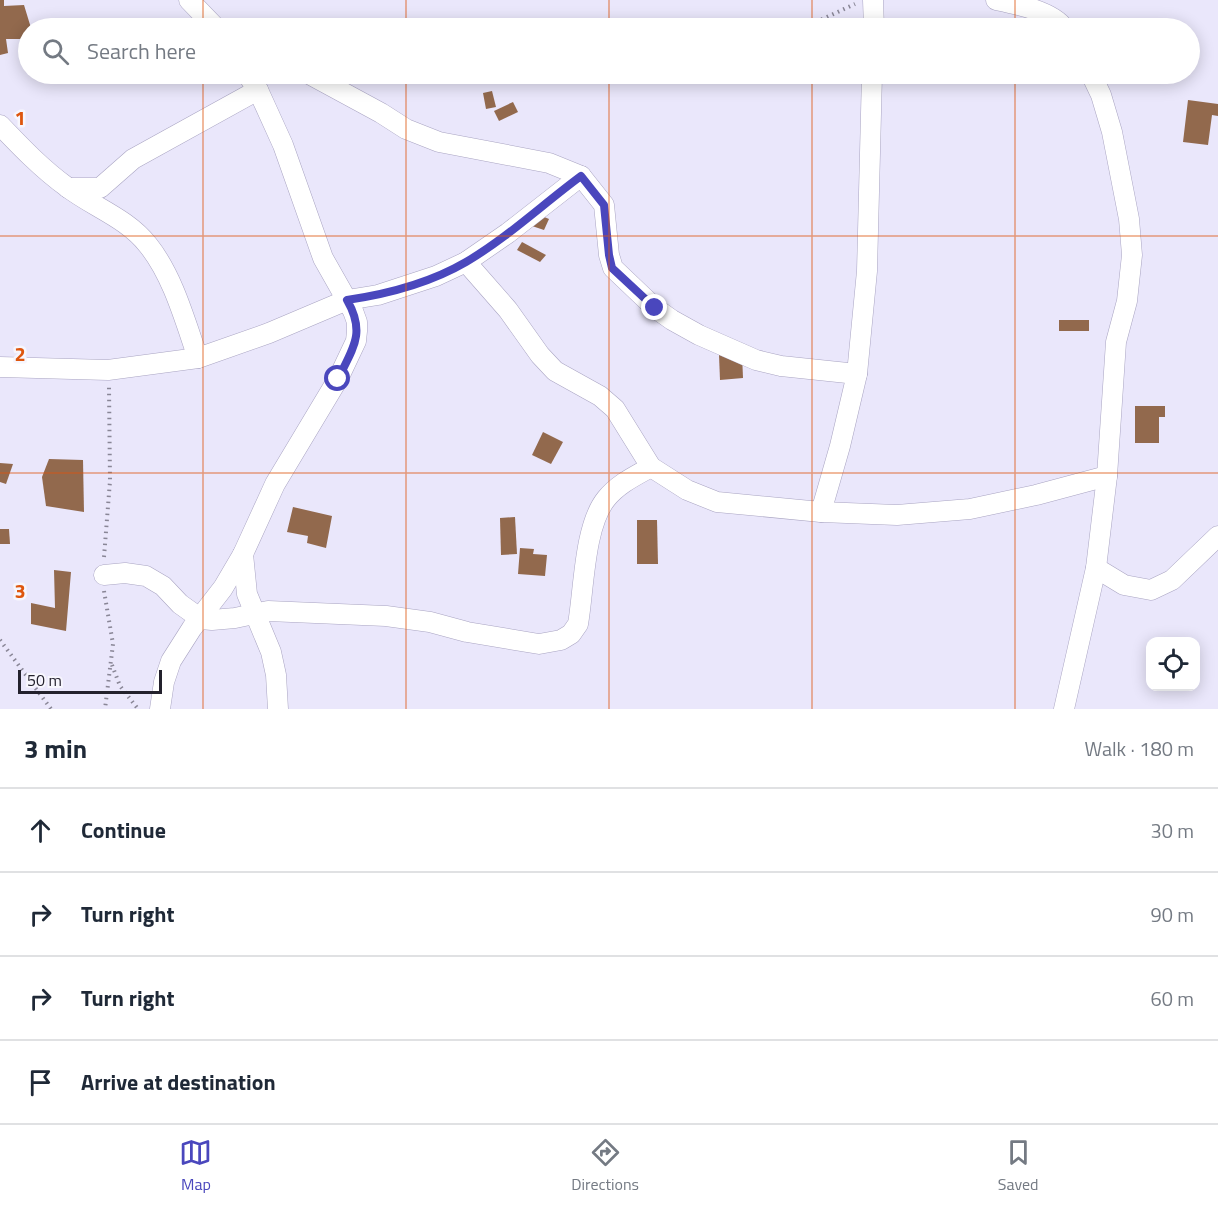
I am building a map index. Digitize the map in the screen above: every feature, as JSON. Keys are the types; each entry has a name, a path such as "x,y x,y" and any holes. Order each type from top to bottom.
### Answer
{"street":[{"path":"189,0 206,18"},
{"path":"873,0 874,18"},
{"path":"996,0 1025,6 1050,18"},
{"path":"68,188 100,188 133,159 249,84"},
{"path":"160,709 164,682 171,661 243,554 276,484 338,379 356,341 357,322 322,258 284,145 253,84"},
{"path":"327,84 406,129 439,142 549,163 581,176 604,205 612,268 655,308 699,335 756,360 804,370 857,374"},
{"path":"821,512 857,374 867,272 872,84"},
{"path":"1064,709 1096,568 1107,476 1116,342 1128,301 1132,255 1129,219 1112,132 1096,84"},
{"path":"0,125 39,165 68,188 132,228 149,246 180,304 198,358"},
{"path":"0,366 108,370 198,358 269,333 347,300 400,289 466,262 508,233 581,176"},
{"path":"466,262 508,310 540,356 555,371 600,396 615,409 651,467 687,490 717,502 821,512 897,515 970,509 1036,495 1107,476"},
{"path":"104,575 125,573 146,576 163,586 180,604 201,619 222,620 268,610 408,618 509,640 539,644 561,640 571,634 578,624 589,544 595,520 604,500 620,485 651,467"},
{"path":"1096,568 1124,585 1151,590 1172,580 1218,536"},
{"path":"243,554 247,594 271,652 276,675 278,709"}],"path":[{"path":"824,18 861,0"},
{"path":"105,709 113,644 104,598 110,481 108,370"},
{"path":"0,640 51,709"},
{"path":"112,664 120,686 138,709"}],"building":[{"path":"0,0 4,0 4,6 24,5 28,18 18,18 18,39 6,39 8,53 0,55"},
{"path":"492,91 496,107 486,109 483,93"},
{"path":"1188,100 1218,104 1218,116 1212,115 1208,145 1183,142"},
{"path":"513,102 518,112 499,121 494,111"},
{"path":"537,214 549,219 544,230 532,226"},
{"path":"522,242 546,255 540,262 517,250"},
{"path":"1059,320 1089,320 1089,331 1059,331"},
{"path":"742,354 743,378 720,380 719,355"},
{"path":"1135,406 1165,406 1165,417 1159,417 1159,443 1135,443"},
{"path":"543,432 563,442 551,464 532,455"},
{"path":"49,459 83,460 84,512 46,506 42,477"},
{"path":"0,463 13,464 6,484 0,482"},
{"path":"293,507 332,516 326,548 307,543 308,536 287,532"},
{"path":"515,517 517,554 501,555 500,518"},
{"path":"637,520 657,520 658,564 637,564"},
{"path":"0,529 9,529 10,544 0,544"},
{"path":"520,548 534,549 533,554 547,555 545,576 518,574"},
{"path":"54,570 71,572 66,631 31,624 31,603 55,608"}],"route":[{"path":"338,379 356,341 357,322 347,300 400,289 466,262 508,233 581,176 604,205 612,268 655,308"}]}
